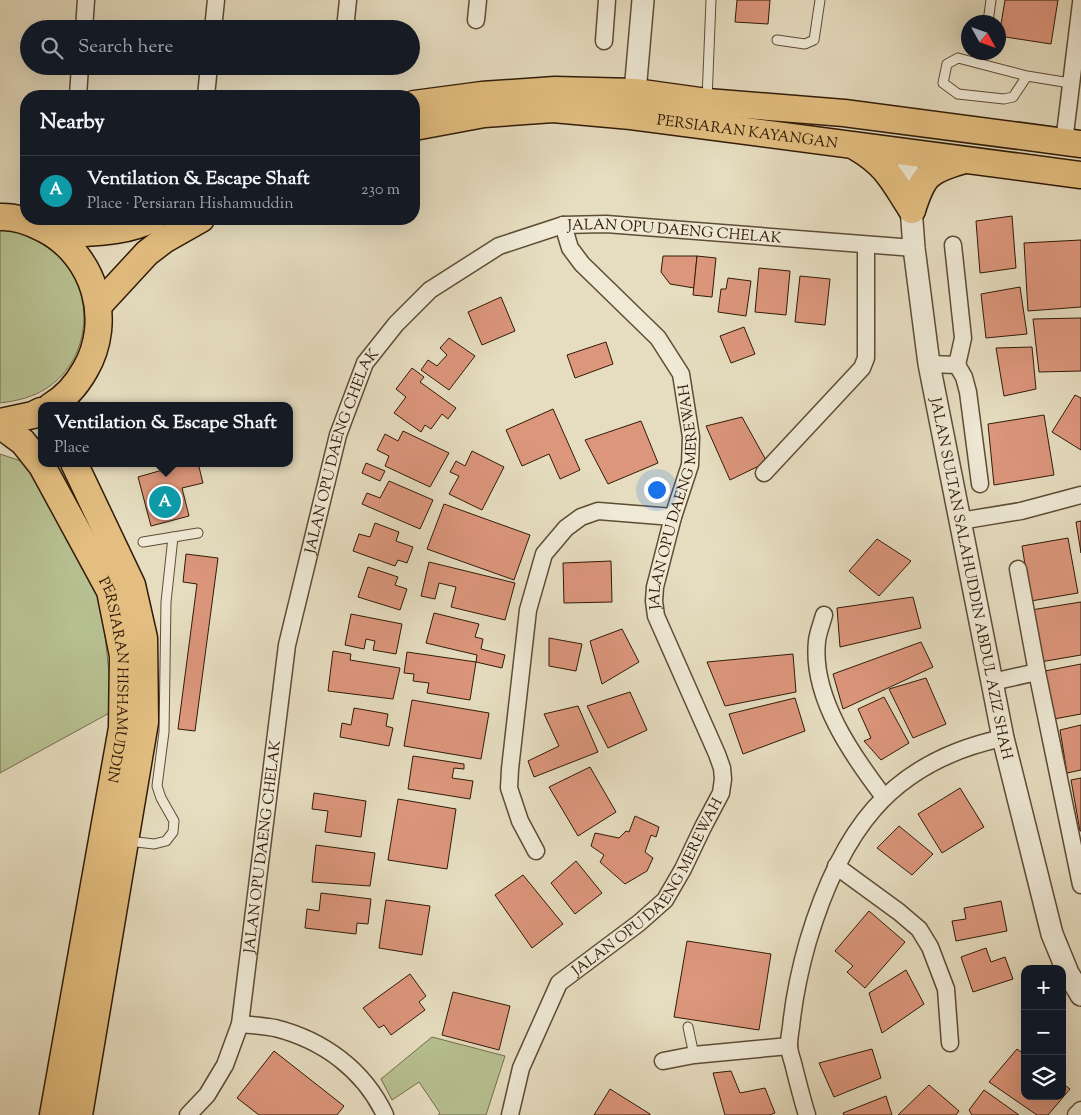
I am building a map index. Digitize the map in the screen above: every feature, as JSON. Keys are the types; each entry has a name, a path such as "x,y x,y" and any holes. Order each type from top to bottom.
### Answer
{"main road":[{"name":"PERSIARAN KAYANGAN","path":"420,103 482,95 554,90 636,92 707,102 844,113 1072,143"},
{"name":"PERSIARAN KAYANGAN","path":"420,126 484,114 553,108 631,116 855,147 1081,175"},
{"path":"844,113 893,132 900,137 908,153"},
{"path":"855,147 870,155 887,170 912,210"},
{"path":"912,210 920,185 929,174 942,166 964,160"},
{"path":"0,217 20,220"},
{"path":"38,225 56,235 77,254 91,278 99,305 99,332 92,359 76,394 58,402"},
{"path":"56,235 124,229 138,225"},
{"path":"99,305 147,253 164,240 190,225"},
{"path":"0,424 38,413"},
{"name":"PERSIARAN HISHAMUDDIN","path":"0,424 23,442 38,461"},
{"name":"PERSIARAN HISHAMUDDIN","path":"43,467 110,591 124,656 122,728 53,1115"},
{"name":"PERSIARAN HISHAMUDDIN","path":"76,467 132,585 144,638 145,722 83,1112"}],"street":[{"path":"85,20 86,0"},
{"path":"214,20 216,0"},
{"path":"346,20 348,0"},
{"path":"476,20 478,0"},
{"path":"604,41 607,0"},
{"path":"636,92 643,0"},
{"path":"1072,143 1070,83 1081,3"},
{"path":"78,90 79,75"},
{"path":"207,90 208,75"},
{"name":"JALAN SULTAN SALAHUDDIN ABDUL AZIZ SHAH","path":"908,153 914,248 929,364 1003,738 1052,934 1068,973 1081,995"},
{"name":"JALAN OPU DAENG CHELAK","path":"188,1115 207,1095 225,1065 240,1024 287,645 338,435 365,363 396,324 430,290 499,246 563,225 606,224 914,248"},
{"name":"JALAN OPU DAENG MEREWAH","path":"510,1115 521,1068 559,983 639,923 665,900 721,794 723,779 722,768 656,616 654,601 655,587 690,464 691,437 681,374 658,338 582,264 570,248 563,225"},
{"path":"764,473 862,368 866,358 866,244"},
{"path":"953,245 963,338 957,364 964,377 968,392 980,484"},
{"path":"929,364 957,364"},
{"path":"960,521 1021,510 1081,495"},
{"path":"536,852 517,813 509,788 528,610 544,554 566,528 581,517 598,511 674,517"},
{"path":"1018,569 1037,672 1081,885"},
{"path":"824,615 817,640 817,667 824,694 837,727 860,764 884,797"},
{"path":"992,682 1037,672"},
{"path":"807,1115 789,1046 799,972 814,921 836,866 860,825 884,797 928,764 972,745 1003,738"},
{"path":"836,866 919,929 930,946 946,989 950,1043"},
{"path":"240,1024 274,1028 309,1039 347,1063 376,1096 385,1115"},
{"path":"663,1061 694,1055 789,1046"},
{"path":"1076,1115 1081,1110"}],"lane":[{"path":"707,102 711,0"},
{"path":"777,40 805,44 814,40 820,0"},
{"path":"989,15 991,0"},
{"path":"1028,76 1013,97 1004,100 958,94 943,83 947,64 958,58 1028,76 1070,83"},
{"path":"982,64 983,60"},
{"path":"143,542 198,534"},
{"path":"125,840 154,844 166,841 173,832 174,821 161,798 157,786 164,732 166,602 173,537"},
{"path":"688,1027 694,1055"}],"green space":[{"path":"0,230 17,232 39,240 58,255 70,270 79,287 83,305 84,324 73,360 62,375 47,388 36,394 19,400 0,403"},
{"path":"0,454 21,461 39,478 77,541 102,606 113,711 0,773"},
{"path":"432,1037 505,1056 486,1115 438,1115 440,1113 419,1082 392,1100 381,1079"}],"building":[{"path":"737,0 770,0 768,24 735,22"},
{"path":"1005,0 1058,0 1051,44 1006,37 1006,15 1002,15"},
{"path":"1012,216 1016,268 980,273 976,221"},
{"path":"1081,240 1081,307 1028,311 1024,243"},
{"path":"663,256 697,256 694,288 670,284 661,272"},
{"path":"697,256 716,258 712,297 693,295"},
{"path":"759,268 790,271 786,315 755,312"},
{"path":"800,276 830,279 825,325 795,322"},
{"path":"728,278 751,281 746,316 718,312 721,289 726,289"},
{"path":"1020,287 1027,334 986,338 981,294"},
{"path":"501,297 515,331 482,345 468,312"},
{"path":"1081,318 1081,371 1039,372 1033,319"},
{"path":"744,327 755,354 731,363 720,336"},
{"path":"449,338 475,356 449,390 421,370 428,360 437,366 447,355 440,348"},
{"path":"606,342 613,364 575,378 567,355"},
{"path":"1032,347 1036,389 1004,396 996,348"},
{"path":"412,368 424,377 420,382 456,408 448,419 442,414 431,429 425,425 421,432 394,413 406,397 396,389"},
{"path":"1075,395 1081,398 1081,450 1052,432"},
{"path":"553,409 580,470 560,479 549,454 522,466 506,430"},
{"path":"1044,415 1054,475 994,485 988,424"},
{"path":"742,417 767,462 730,480 706,426"},
{"path":"641,421 658,463 608,484 585,440"},
{"path":"403,431 449,453 430,487 385,466 389,456 377,450 385,434 398,441"},
{"path":"472,451 504,467 482,510 449,494 459,476 450,472 456,461 465,466"},
{"path":"366,463 385,471 380,481 362,473"},
{"path":"173,467 199,467 203,483 182,488 189,516 151,526 138,477"},
{"path":"389,481 433,500 420,529 362,504 367,493 380,498"},
{"path":"444,504 530,535 514,580 427,549"},
{"path":"1081,521 1081,553 1076,522"},
{"path":"375,523 399,532 396,541 413,547 407,563 398,560 395,566 353,551 359,534 370,537"},
{"path":"1068,538 1078,593 1031,601 1022,546"},
{"path":"877,539 911,561 879,596 849,571"},
{"path":"186,554 218,558 195,731 178,729 197,584 183,582"},
{"path":"611,561 612,602 564,603 563,563"},
{"path":"429,562 515,583 505,620 451,607 456,587 439,583 435,599 421,596"},
{"path":"368,567 398,577 395,585 407,589 400,610 358,597"},
{"path":"913,597 921,628 840,647 837,608"},
{"path":"1081,602 1081,655 1040,662 1031,610"},
{"path":"434,613 479,624 475,637 483,639 481,649 505,655 502,668 476,662 477,655 426,643"},
{"path":"351,614 402,624 396,654 373,650 375,641 366,639 364,649 345,645"},
{"path":"622,629 639,662 602,684 590,641"},
{"path":"549,638 582,644 576,671 549,666"},
{"path":"921,642 933,667 843,709 833,674"},
{"path":"333,651 351,654 350,660 400,668 393,699 328,691"},
{"path":"407,652 476,662 470,700 427,693 429,683 413,681 414,674 404,673"},
{"path":"793,654 796,692 725,706 707,662"},
{"path":"1081,664 1081,714 1054,719 1045,671"},
{"path":"926,678 946,724 913,738 889,689"},
{"path":"630,692 647,730 608,748 587,706"},
{"path":"884,697 909,743 881,760 864,741 871,738 858,709"},
{"path":"795,698 805,731 743,754 729,714"},
{"path":"412,700 489,713 481,759 404,746"},
{"path":"578,706 598,752 534,777 528,761 559,746 544,714"},
{"path":"354,708 388,714 386,726 393,728 389,746 340,737 342,723 351,725"},
{"path":"1081,725 1081,770 1067,773 1060,730"},
{"path":"413,756 464,764 464,769 454,768 452,778 473,781 470,799 408,789"},
{"path":"590,767 616,812 578,836 549,787"},
{"path":"1081,778 1081,831 1080,831 1071,780"},
{"path":"960,788 984,827 942,853 918,814"},
{"path":"314,793 366,801 361,837 325,832 328,811 312,809"},
{"path":"398,799 456,809 447,869 388,860"},
{"path":"635,816 659,827 656,837 651,835 645,852 653,858 647,871 625,884 600,862 604,855 591,846 595,833 619,838 626,831 629,832"},
{"path":"899,826 933,854 912,875 877,848"},
{"path":"316,845 375,853 370,886 312,882"},
{"path":"576,861 602,893 575,914 551,883"},
{"path":"523,875 563,924 532,948 495,895"},
{"path":"321,893 371,899 368,924 357,923 356,934 305,928 307,909 319,911"},
{"path":"386,900 430,906 422,955 379,948"},
{"path":"1001,901 1007,931 956,941 952,921 966,919 964,908"},
{"path":"869,911 905,942 865,988 847,972 853,966 835,951"},
{"path":"687,941 771,954 759,1030 674,1017"},
{"path":"986,948 991,962 1005,957 1013,979 973,992 961,957"},
{"path":"906,970 924,1004 882,1033 869,993"},
{"path":"410,974 426,996 419,1002 425,1010 391,1035 384,1025 379,1028 363,1008"},
{"path":"453,992 510,1006 499,1050 442,1035"},
{"path":"872,1049 881,1078 834,1097 819,1063"},
{"path":"1017,1049 1021,1052 1021,1100 1061,1100 1048,1115 1037,1115 989,1082"},
{"path":"274,1051 344,1106 337,1115 259,1115 237,1098"},
{"path":"731,1071 740,1093 765,1088 775,1113 769,1115 725,1115 713,1073"},
{"path":"929,1085 959,1111 956,1115 898,1115"},
{"path":"610,1089 650,1114 650,1115 594,1115"},
{"path":"984,1090 1019,1115 972,1115 969,1110"},
{"path":"886,1096 892,1115 844,1115 843,1113"}],"place":[{"name":"Ventilation & Escape Shaft","path":"165,502"}]}
